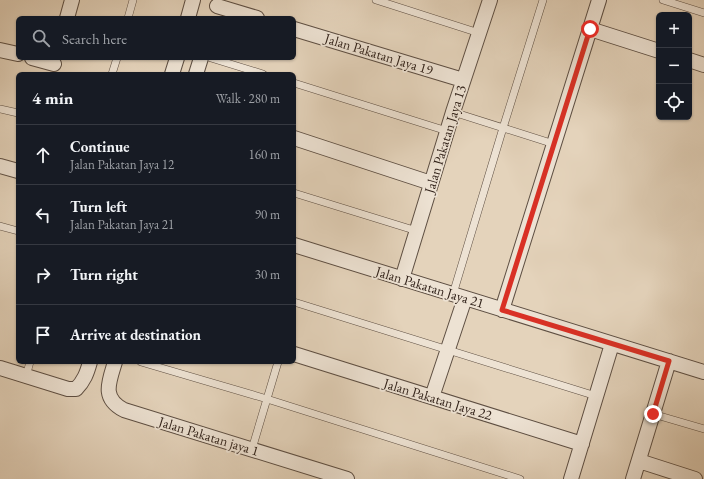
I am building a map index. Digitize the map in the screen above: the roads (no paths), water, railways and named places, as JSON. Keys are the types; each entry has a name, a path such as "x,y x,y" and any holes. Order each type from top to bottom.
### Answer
{"street":[{"path":"68,16 72,0"},
{"path":"189,16 193,0"},
{"name":"Jalan Pakatan Jaya 13","path":"402,279 463,80 490,0"},
{"path":"502,310 599,0"},
{"path":"216,8 249,16"},
{"path":"590,29 656,50"},
{"name":"Jalan Pakatan Jaya 19","path":"296,30 463,80"},
{"path":"0,50 16,54"},
{"path":"38,60 54,65"},
{"path":"173,72 176,60"},
{"path":"197,72 200,60"},
{"path":"692,61 704,65"},
{"path":"296,139 432,183"},
{"path":"0,166 16,170"},
{"name":"Jalan Pakatan Jaya 21","path":"296,246 704,372"},
{"path":"432,397 448,350 459,296"},
{"path":"571,479 612,344"},
{"name":"Jalan Pakatan Jaya 22","path":"296,355 582,444"},
{"path":"633,479 669,361"},
{"path":"0,368 68,389 76,389 81,384 89,364"},
{"name":"Jalan Pakatan jaya 1","path":"114,364 108,388 113,401 124,410 347,479"},
{"path":"639,461 695,479"}],"lane":[{"path":"129,16 133,0"},
{"path":"376,0 479,33"},
{"path":"459,296 503,128 543,0"},
{"path":"663,0 704,13"},
{"path":"113,72 116,60"},
{"path":"218,60 256,72"},
{"path":"296,84 447,131"},
{"path":"0,108 16,112"},
{"path":"453,112 554,144"},
{"path":"296,194 417,232"},
{"path":"0,226 16,230"},
{"path":"296,303 596,396"},
{"path":"26,376 29,364"},
{"path":"148,364 520,479"},
{"path":"252,449 277,364"},
{"path":"653,414 704,429"}]}
